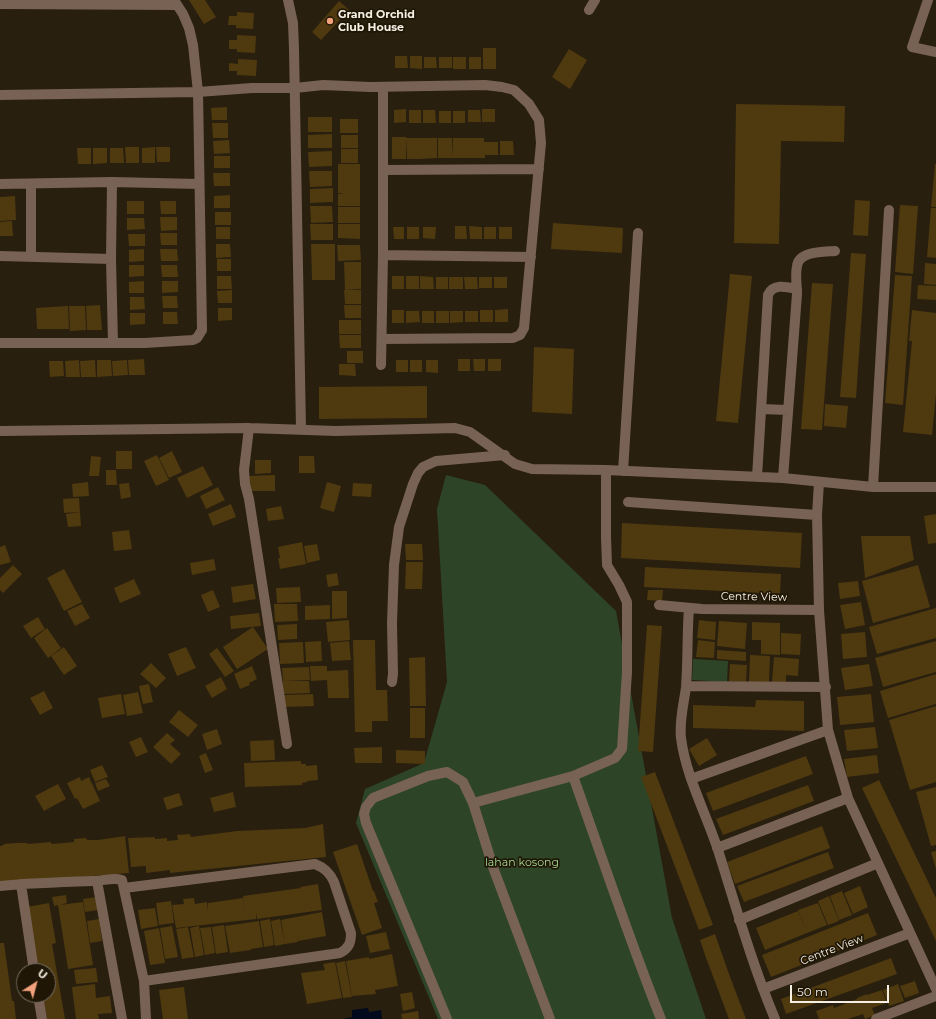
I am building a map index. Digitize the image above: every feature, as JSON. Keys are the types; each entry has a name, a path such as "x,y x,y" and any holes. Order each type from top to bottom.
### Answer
{"street":[{"path":"288,0 293,23 295,88 301,429"},
{"path":"590,10 595,0"},
{"path":"928,0 912,48 936,52"},
{"path":"0,4 175,2 189,28 192,39 198,92 202,330 197,338 193,340 113,343 0,343"},
{"path":"0,95 198,92 252,88 295,88 322,85 485,85 514,90 529,104 539,120 541,143 524,328 520,335 513,338 382,339"},
{"path":"381,365 383,255 382,86"},
{"path":"383,170 539,169"},
{"path":"0,184 112,182 199,184"},
{"path":"112,182 111,259 113,343"},
{"path":"31,184 31,256"},
{"path":"872,487 889,210"},
{"path":"623,471 638,233"},
{"path":"783,478 797,288 797,264 800,259 808,254 835,251"},
{"path":"383,255 531,257"},
{"path":"0,256 111,259"},
{"path":"757,477 769,292 774,288 797,288"},
{"path":"761,409 788,410"},
{"path":"249,428 244,470 245,484 249,499 287,744"},
{"path":"0,431 249,428 336,431 455,428 470,432 505,455 515,464 532,469 606,470 783,478 872,487 936,487"},
{"path":"392,682 394,565 399,527 418,473 423,468 436,461 505,455"},
{"path":"473,803 573,776 615,758 622,749 626,672 627,602 619,585 607,566 606,470"},
{"path":"819,482 817,515 819,610 826,687 828,730 848,798 936,989"},
{"path":"628,502 817,515"},
{"name":"Centre View","path":"659,605 689,608 819,610"},
{"path":"689,608 686,686 681,736 691,779 718,848 739,920 762,989 775,1019"},
{"path":"686,686 826,687"},
{"path":"691,779 828,730"},
{"path":"447,1019 366,823 364,814 366,807 373,798 428,776 447,772 463,782 473,803 494,870 550,1019"},
{"path":"573,776 639,965 661,1019"},
{"path":"718,848 848,798"},
{"path":"739,920 878,863"},
{"path":"124,888 315,864 323,867 330,874 351,933 351,941 348,947 340,953 144,981"},
{"path":"0,886 97,881 115,878 122,880 144,981 146,1019"},
{"path":"97,881 122,1019"},
{"path":"21,884 33,963"},
{"name":"Centre View","path":"762,989 910,933"},
{"path":"876,1019 936,996"},
{"path":"39,1003 42,1019"}],"green space":[{"name":"lahan kosong","path":"446,475 485,485 616,611 672,918 706,1019 438,1019 356,823 365,789 424,763 447,682 437,509"},
{"path":"693,659 728,661 727,682 692,680"}],"water":[{"path":"368,1008 369,1012 381,1010 382,1019 343,1019 352,1017 352,1010"}],"building":[{"path":"189,0 205,0 216,17 204,24"},
{"name":"Grand Orchid Club House","path":"339,1 349,10 321,40 312,32"},
{"path":"237,12 254,13 253,29 236,28 236,25 228,25 229,16 237,16"},
{"path":"237,35 256,36 255,53 237,52 237,49 229,49 229,40 237,40"},
{"path":"483,48 496,48 496,69 483,69"},
{"path":"569,49 587,60 570,89 552,77"},
{"path":"395,56 407,56 408,68 395,68"},
{"path":"410,56 422,56 422,69 410,68"},
{"path":"424,57 436,57 437,68 424,68"},
{"path":"439,57 452,57 452,68 439,68"},
{"path":"453,57 466,57 466,69 453,69"},
{"path":"469,57 481,57 481,69 469,69"},
{"path":"238,59 257,60 256,76 237,75 237,71 229,71 229,63 238,64"},
{"path":"736,104 845,106 844,142 781,141 779,244 734,243"},
{"path":"227,107 227,120 212,120 211,108"},
{"path":"406,109 406,122 394,123 394,110"},
{"path":"482,109 495,109 495,122 482,122"},
{"path":"409,110 421,110 421,123 409,123"},
{"path":"423,110 435,110 436,123 423,123"},
{"path":"468,110 480,110 481,122 468,122"},
{"path":"439,111 451,111 451,123 439,123"},
{"path":"453,111 465,111 465,123 453,123"},
{"path":"308,117 332,117 332,132 308,132"},
{"path":"340,119 358,119 358,133 340,133"},
{"path":"212,123 228,123 228,138 213,138"},
{"path":"332,134 332,148 308,148 308,135"},
{"path":"341,135 358,135 358,148 341,148"},
{"path":"392,137 406,137 406,159 392,159"},
{"path":"406,138 437,138 437,158 407,159"},
{"path":"438,138 452,138 453,158 438,158"},
{"path":"453,138 484,138 484,142 498,142 498,155 485,155 485,158 453,158"},
{"path":"229,140 230,153 214,154 213,141"},
{"path":"500,141 513,141 514,155 500,155"},
{"path":"125,147 139,147 139,163 126,163"},
{"path":"155,147 155,163 142,163 142,148"},
{"path":"156,147 170,147 170,162 157,162"},
{"path":"77,148 91,148 91,164 78,164"},
{"path":"93,148 107,148 107,163 93,164"},
{"path":"110,148 123,148 124,163 110,163"},
{"path":"341,149 358,149 358,163 341,163"},
{"path":"332,151 332,166 309,167 308,152"},
{"path":"214,156 230,156 230,168 214,168"},
{"path":"338,164 360,164 360,206 338,206 338,194 344,193 338,193"},
{"path":"935,164 936,207 931,207"},
{"path":"309,171 332,171 332,186 310,187"},
{"path":"213,173 230,173 230,186 214,186"},
{"path":"333,188 333,202 310,203 310,189"},
{"path":"230,195 230,208 214,208 214,196"},
{"path":"15,196 16,220 0,221 0,197"},
{"path":"855,200 870,201 868,236 853,235"},
{"path":"127,201 144,201 144,214 127,214"},
{"path":"160,201 176,201 176,214 161,214"},
{"path":"900,205 918,206 913,274 895,272"},
{"path":"310,206 332,206 333,222 311,223"},
{"path":"338,207 360,207 360,223 338,223"},
{"path":"931,208 936,208 936,258 927,257"},
{"path":"215,212 231,212 231,225 215,225"},
{"path":"160,217 177,217 177,230 161,231"},
{"path":"127,218 144,218 145,229 127,230"},
{"path":"12,221 13,236 0,236 0,222"},
{"path":"553,223 623,228 622,253 551,249"},
{"path":"310,224 333,224 333,240 311,240"},
{"path":"338,224 360,224 360,239 338,238"},
{"path":"455,226 466,226 467,239 455,239"},
{"path":"469,226 482,227 482,239 470,239"},
{"path":"216,227 230,227 230,239 216,239"},
{"path":"393,227 404,227 404,239 394,239"},
{"path":"407,227 419,227 419,239 407,239"},
{"path":"423,227 436,227 435,239 423,238"},
{"path":"484,227 496,227 496,239 484,239"},
{"path":"499,227 512,227 512,239 499,239"},
{"path":"160,233 177,233 177,245 161,245"},
{"path":"128,234 145,234 145,246 129,246"},
{"path":"216,244 230,244 231,257 216,258"},
{"path":"311,244 335,244 335,280 312,280"},
{"path":"337,245 360,245 361,260 338,261"},
{"path":"144,249 144,261 129,262 129,250"},
{"path":"160,249 177,249 178,261 161,261"},
{"path":"851,253 866,254 856,398 840,397"},
{"path":"217,259 231,259 231,271 217,271"},
{"path":"344,262 361,262 361,289 345,290"},
{"path":"925,263 936,264 936,285 924,284"},
{"path":"129,265 144,265 144,276 129,277"},
{"path":"161,265 177,265 178,277 162,277"},
{"path":"730,274 752,276 738,423 716,421"},
{"path":"895,275 912,276 903,405 885,403"},
{"path":"217,276 231,276 232,289 217,289"},
{"path":"392,276 404,276 404,289 392,289"},
{"path":"406,276 419,276 419,289 406,289"},
{"path":"420,276 433,277 434,289 420,289"},
{"path":"436,277 448,277 448,289 436,289"},
{"path":"449,277 463,277 463,289 449,289"},
{"path":"464,277 477,277 478,289 465,289"},
{"path":"479,277 492,277 492,288 479,288"},
{"path":"494,277 507,277 507,288 494,288"},
{"path":"144,281 144,293 129,293 129,282"},
{"path":"162,281 178,281 178,292 162,293"},
{"path":"812,283 833,284 822,430 801,429"},
{"path":"918,285 936,286 936,300 917,299"},
{"path":"232,290 232,303 218,303 217,291"},
{"path":"344,290 361,290 361,304 345,304"},
{"path":"162,296 177,296 178,308 163,308"},
{"path":"130,297 144,297 145,309 130,310"},
{"path":"100,305 102,330 87,330 86,306"},
{"path":"344,305 361,305 361,318 345,318"},
{"path":"68,306 69,329 37,329 36,308"},
{"path":"69,306 85,306 86,330 70,331"},
{"path":"218,308 232,308 232,320 218,321"},
{"path":"508,309 508,322 495,322 495,310"},
{"path":"392,310 404,310 404,323 392,323"},
{"path":"480,310 493,310 493,322 480,322"},
{"path":"912,310 936,313 936,394 932,435 903,432 912,341 909,341"},
{"path":"406,311 419,311 420,322 406,323"},
{"path":"422,311 434,311 434,323 422,323"},
{"path":"436,311 449,311 449,323 436,323"},
{"path":"450,311 463,311 463,322 450,323"},
{"path":"465,311 478,311 478,322 465,322"},
{"path":"163,312 177,312 178,324 163,324"},
{"path":"130,313 145,313 145,324 130,325"},
{"path":"339,320 361,320 361,334 339,334"},
{"path":"339,335 361,335 361,348 340,348"},
{"path":"534,347 574,349 572,414 532,412"},
{"path":"347,351 363,351 363,363 347,363"},
{"path":"144,359 145,375 129,375 128,360"},
{"path":"458,359 470,359 470,371 458,371"},
{"path":"473,359 485,359 485,371 474,371"},
{"path":"488,359 501,359 501,371 488,371"},
{"path":"79,360 80,377 66,377 65,361"},
{"path":"95,360 96,377 81,377 80,361"},
{"path":"97,360 111,360 112,376 97,377"},
{"path":"127,360 128,375 113,376 112,361"},
{"path":"396,360 408,360 408,372 396,372"},
{"path":"410,360 422,360 422,372 410,372"},
{"path":"426,360 438,360 438,373 426,372"},
{"path":"49,361 63,361 64,376 50,377"},
{"path":"339,364 355,364 356,376 339,375"},
{"path":"427,386 427,418 319,419 319,387"},
{"path":"825,404 848,406 846,428 824,426"},
{"path":"116,451 132,451 132,469 116,469"},
{"path":"172,451 182,472 169,478 159,458"},
{"path":"157,455 169,480 156,486 144,461"},
{"path":"91,456 101,457 99,476 89,476"},
{"path":"299,456 314,456 315,473 299,473"},
{"path":"255,460 271,460 271,473 255,474"},
{"path":"203,466 213,485 187,498 177,478"},
{"path":"106,470 116,470 117,485 106,485"},
{"path":"275,475 275,491 249,491 249,476"},
{"path":"88,482 89,496 73,497 72,484"},
{"path":"327,482 341,486 334,512 320,508"},
{"path":"129,483 131,497 121,499 119,484"},
{"path":"353,483 372,484 371,497 352,496"},
{"path":"218,487 225,500 206,509 200,496"},
{"path":"79,498 80,512 64,513 63,499"},
{"path":"231,504 236,517 213,526 208,514"},
{"path":"281,506 284,519 268,521 266,509"},
{"path":"80,512 81,526 68,527 66,514"},
{"path":"936,514 936,543 928,544 924,516"},
{"path":"622,523 802,533 800,568 621,558"},
{"path":"129,530 132,549 114,551 112,532"},
{"path":"861,536 910,536 914,560 865,578"},
{"path":"302,542 306,564 280,569 278,547"},
{"path":"317,544 320,560 307,563 304,546"},
{"path":"405,544 422,544 423,560 406,560"},
{"path":"5,545 11,562 0,565 0,547"},
{"path":"214,559 216,570 192,575 190,563"},
{"path":"406,562 423,562 422,589 405,589"},
{"path":"13,565 22,574 3,593 0,590 0,578"},
{"path":"918,565 930,607 873,623 862,581"},
{"path":"645,567 781,574 780,594 644,587"},
{"path":"64,569 82,602 64,611 47,578"},
{"path":"337,573 339,585 328,587 326,575"},
{"path":"134,579 141,594 120,603 114,588"},
{"path":"858,581 860,596 840,599 838,583"},
{"path":"253,584 256,599 233,603 231,587"},
{"path":"300,587 301,602 277,603 276,588"},
{"path":"213,590 220,607 208,612 201,595"},
{"path":"648,590 663,590 662,601 647,600"},
{"path":"332,591 347,591 347,618 332,619"},
{"path":"861,602 865,625 845,629 840,605"},
{"path":"82,604 90,618 75,626 67,611"},
{"path":"274,604 297,604 298,621 275,622"},
{"path":"330,605 330,619 305,620 305,606"},
{"path":"936,608 936,638 877,654 869,627"},
{"path":"259,613 261,626 231,629 230,616"},
{"path":"38,617 45,629 31,638 23,626"},
{"path":"349,620 350,640 328,642 326,622"},
{"path":"699,620 716,622 715,640 697,638"},
{"path":"719,621 747,623 745,649 717,646"},
{"path":"752,622 780,623 780,655 761,654 761,640 752,640"},
{"path":"297,624 297,639 278,640 277,625"},
{"path":"647,625 662,626 653,752 638,751"},
{"path":"253,627 268,649 237,669 223,647"},
{"path":"47,628 61,648 48,658 34,638"},
{"path":"865,632 867,657 843,659 841,634"},
{"path":"781,633 801,634 800,655 781,654"},
{"path":"353,640 375,640 376,690 387,690 388,721 372,721 372,732 355,732"},
{"path":"698,640 715,642 714,658 696,657"},
{"path":"321,641 322,661 306,662 305,642"},
{"path":"349,641 351,660 332,661 330,643"},
{"path":"936,641 936,672 883,687 875,658"},
{"path":"303,642 304,663 280,664 279,643"},
{"path":"64,647 77,666 64,675 51,656"},
{"path":"186,647 196,668 177,676 168,654"},
{"path":"217,648 234,671 225,677 209,654"},
{"path":"717,650 746,652 746,661 717,659"},
{"path":"750,655 770,656 769,682 749,682"},
{"path":"425,657 426,706 410,706 409,658"},
{"path":"774,657 799,659 798,676 786,675 786,683 772,682"},
{"path":"151,663 166,678 156,688 140,674"},
{"path":"730,664 747,665 746,682 729,681"},
{"path":"869,664 873,686 845,690 841,668"},
{"path":"252,666 257,679 249,683 250,685 240,689 234,674"},
{"path":"310,666 327,666 327,671 348,670 349,698 328,698 327,680 311,681"},
{"path":"309,667 310,680 283,681 282,668"},
{"path":"936,674 936,704 888,718 880,691"},
{"path":"221,677 227,689 212,698 205,686"},
{"path":"283,681 309,681 310,693 283,694"},
{"path":"149,684 153,702 143,704 139,686"},
{"path":"44,691 53,708 40,715 30,698"},
{"path":"138,692 143,713 127,716 123,695"},
{"path":"121,694 125,714 102,718 98,698"},
{"path":"313,694 314,706 284,707 284,695"},
{"path":"871,694 874,722 840,725 837,697"},
{"path":"756,700 804,701 804,731 693,728 693,705 755,707"},
{"path":"936,706 936,782 910,790 889,720"},
{"path":"410,708 425,708 425,738 410,738"},
{"path":"179,710 198,725 188,737 169,722"},
{"path":"875,727 878,748 847,751 844,730"},
{"path":"217,729 222,744 207,750 202,734"},
{"path":"167,733 175,740 170,744 181,754 171,764 153,747"},
{"path":"141,737 148,752 136,757 129,742"},
{"path":"707,738 717,755 699,766 689,749"},
{"path":"274,740 275,760 251,761 250,741"},
{"path":"382,747 382,763 355,763 354,748"},
{"path":"396,750 425,751 425,764 396,763"},
{"path":"206,753 213,770 205,773 199,756"},
{"path":"877,755 879,773 847,777 844,759"},
{"path":"806,756 813,774 713,811 706,793"},
{"path":"301,761 301,764 306,764 306,766 317,765 318,780 307,781 302,783 302,785 245,787 244,763"},
{"path":"102,765 108,777 95,782 90,770"},
{"path":"655,772 713,925 699,930 641,777"},
{"path":"80,777 81,781 89,777 100,801 83,809 77,798 75,799 67,783"},
{"path":"106,779 110,786 98,791 95,783"},
{"path":"879,780 936,898 936,941 862,788"},
{"path":"58,784 66,799 44,811 35,796"},
{"path":"808,785 814,801 723,835 716,819"},
{"path":"936,787 936,845 931,846 916,792"},
{"path":"233,792 236,807 214,812 210,798"},
{"path":"179,793 183,805 167,810 163,798"},
{"path":"323,824 326,857 170,873 170,870 146,873 146,866 131,867 128,838 155,837 155,839 167,838 167,841 178,840 177,835 190,834 191,837 237,831 305,828"},
{"path":"822,826 830,848 735,884 727,862"},
{"path":"125,836 129,873 20,882 0,882 0,846 4,844 51,842 51,844 74,842 74,839 86,838 87,840 98,840"},
{"path":"357,844 378,902 374,903 382,928 362,935 333,852"},
{"path":"936,851 936,869 931,852"},
{"path":"828,852 834,868 744,902 737,886"},
{"path":"318,884 322,910 257,919 256,913 256,919 176,928 172,905 184,904 183,899 194,898 195,904 207,902 208,911 208,903 243,898 245,914 243,896 301,888 300,887"},
{"path":"860,886 868,907 853,914 844,893"},
{"path":"842,891 852,915 839,920 830,896"},
{"path":"66,895 67,903 60,905 83,902 93,965 68,969 58,905 54,906 52,897"},
{"path":"829,896 839,921 828,925 818,901"},
{"path":"96,897 99,910 85,912 83,899"},
{"path":"171,901 174,923 159,925 156,903"},
{"path":"49,903 56,943 52,944 55,963 38,963 27,907"},
{"path":"818,903 827,925 807,933 798,910"},
{"path":"155,908 158,926 141,929 138,910"},
{"path":"798,911 807,933 765,950 756,928"},
{"path":"322,912 326,936 298,941 296,933 298,942 285,944 281,920"},
{"path":"868,913 877,935 771,977 762,955"},
{"path":"99,919 102,941 90,943 87,921"},
{"path":"270,919 274,945 264,947 260,921"},
{"path":"280,919 285,944 275,946 271,921"},
{"path":"259,921 263,947 230,953 225,926"},
{"path":"224,925 228,952 216,954 212,927"},
{"path":"172,926 178,957 165,959 160,928"},
{"path":"199,926 204,955 195,957 190,928"},
{"path":"188,927 194,957 182,959 176,929"},
{"path":"211,927 215,953 205,955 200,928"},
{"path":"159,928 165,963 150,965 144,931"},
{"path":"386,932 390,949 370,953 366,936"},
{"path":"715,934 746,1019 729,1019 705,955 700,940"},
{"path":"0,943 4,943 16,1019 0,1019"},
{"path":"392,954 398,986 375,990 376,994 352,996 346,961 369,957 369,959"},
{"path":"891,958 897,974 786,1014 781,999"},
{"path":"345,961 352,997 343,998 336,963"},
{"path":"335,962 342,998 307,1004 301,973 325,970 323,964"},
{"path":"56,967 65,1019 47,1019 44,1003 56,1003"},
{"path":"96,968 98,982 76,984 74,970"},
{"path":"915,981 919,993 905,998 900,986"},
{"path":"95,984 96,998 110,996 112,1013 98,1014 99,1019 76,1019 72,987"},
{"path":"898,984 904,1001 889,1006 883,990"},
{"path":"184,987 188,1019 163,1019 159,990"},
{"path":"882,990 887,1003 872,1008 875,1015 865,1019 863,1014 848,1019 819,1019 816,1011 833,1005 834,1008 867,994"},
{"path":"412,992 415,1008 403,1011 400,994"},
{"path":"418,1011 419,1019 402,1019 401,1014"}],"place":[{"name":"Grand Orchid Club House","path":"330,21"}]}
